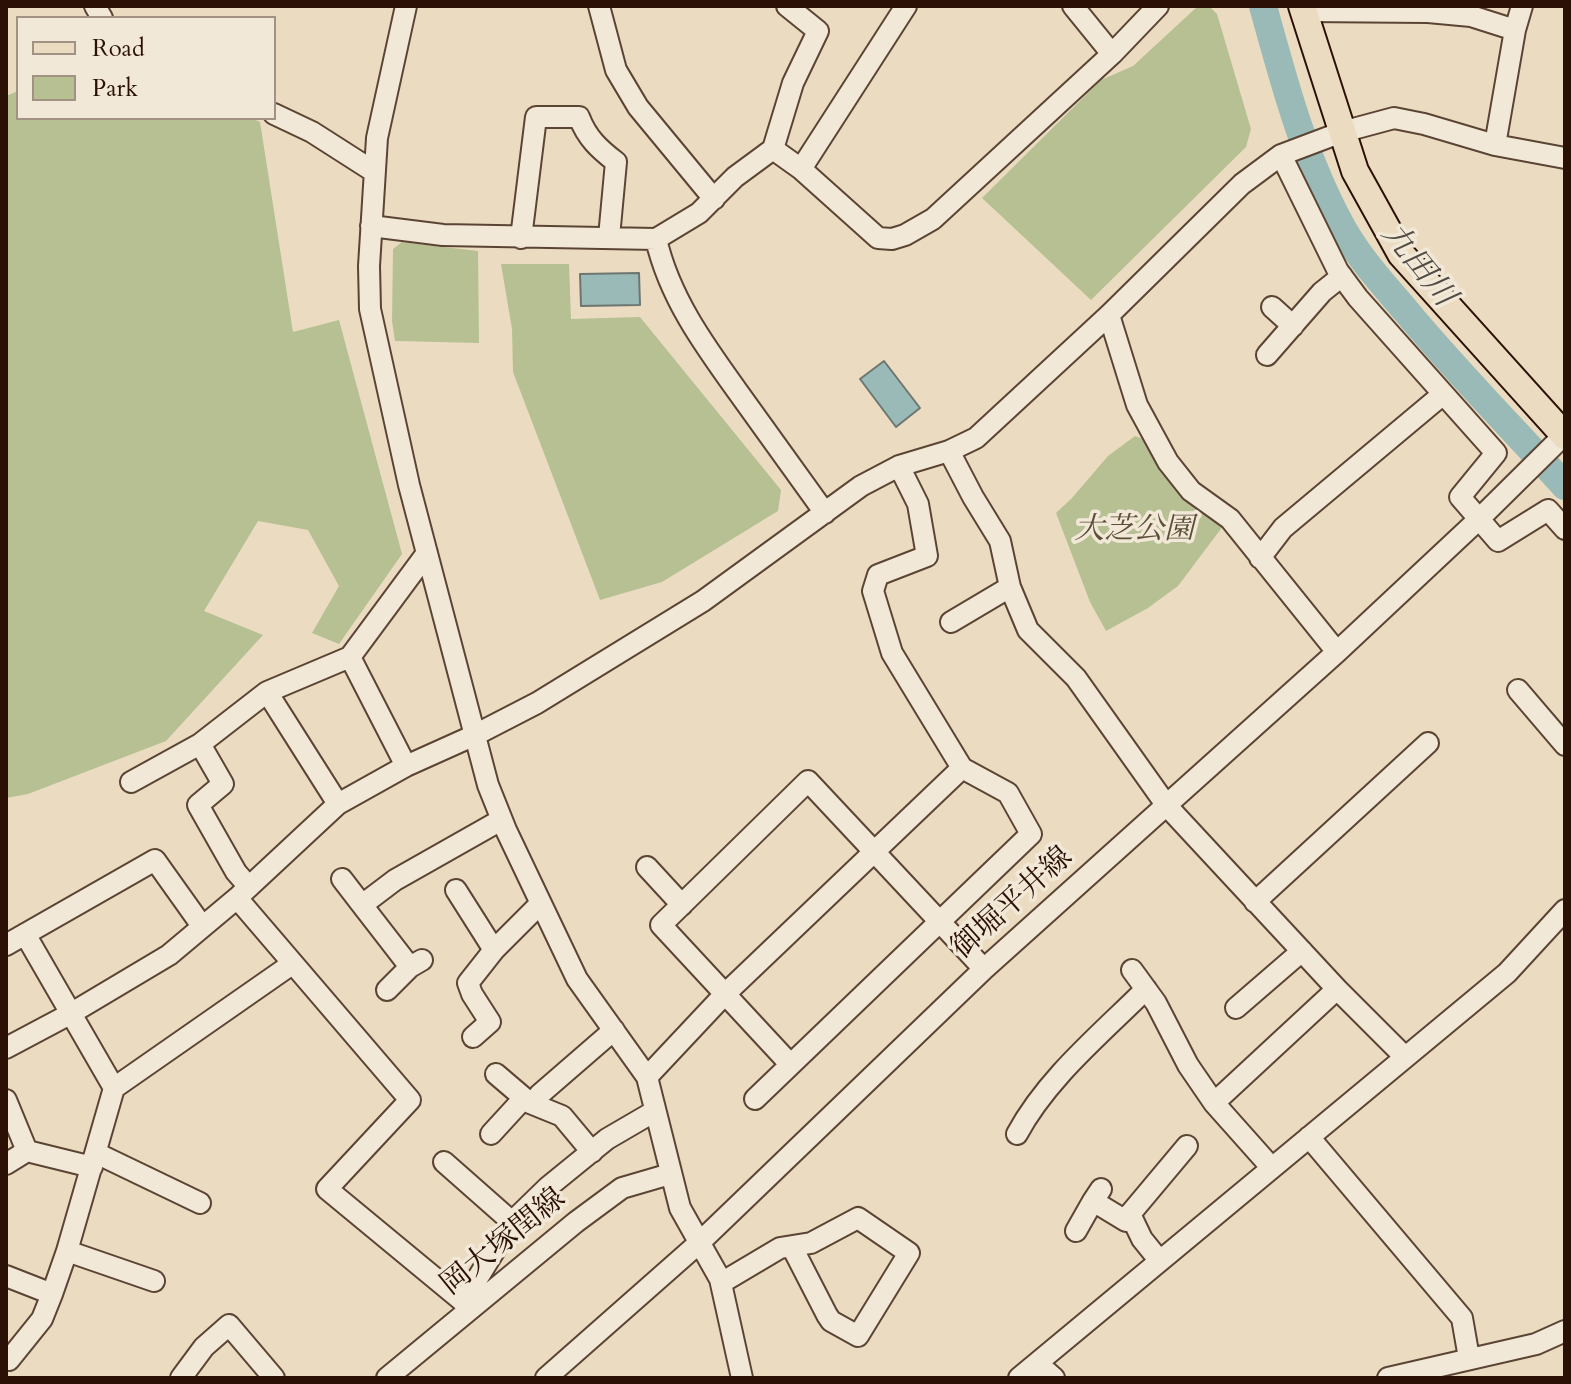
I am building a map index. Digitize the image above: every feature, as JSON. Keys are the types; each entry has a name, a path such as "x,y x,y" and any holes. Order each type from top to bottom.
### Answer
{"main road":[{"path":"1303,8 1333,135 1401,254 1559,441"}],"street":[{"path":"406,6 380,124 373,171 371,226 370,309 392,416 488,785 501,820 577,979 647,1077 680,1208 721,1283 742,1378"},
{"path":"599,6 616,70 638,107 714,199"},
{"path":"371,226 443,235 656,239 699,213 735,177 773,149 793,83 818,31 787,6"},
{"path":"801,169 906,6"},
{"path":"1073,6 1112,54"},
{"path":"773,149 801,169 878,238 892,239 905,235 933,219 1112,54 1158,6"},
{"path":"1495,145 1522,6"},
{"path":"1303,8 1450,10 1515,30"},
{"path":"276,115 312,132 373,171"},
{"path":"521,238 536,117 579,117 584,132 594,145 616,162 609,237"},
{"path":"6,1048 169,955 243,893 338,804 406,766 537,703 703,601 861,486 899,466 949,451 990,428 1242,184 1283,154 1383,119 1404,118 1495,145 1565,158"},
{"path":"1283,154 1342,276 1442,395 1496,453 1460,497 1498,541 1548,510 1565,529"},
{"path":"656,239 662,264 678,301 701,341 825,513"},
{"path":"1267,355 1322,292 1342,276"},
{"path":"1272,307 1293,326"},
{"path":"1109,315 1137,405 1168,462 1191,491 1230,519 1337,652"},
{"path":"1260,558 1283,528 1442,395"},
{"name":"御堀平井線","path":"546,1378 699,1243 984,969 1337,652 1559,441"},
{"path":"949,451 1000,541 1010,587 1028,630 1076,678 1167,806 1337,989 1405,1057"},
{"path":"755,1099 1031,834 1008,793 962,768 892,653 873,591 878,575 927,556 918,504 899,466"},
{"path":"131,782 200,744 267,692 350,657 427,553"},
{"path":"951,622 1010,587"},
{"path":"350,657 406,766"},
{"path":"1518,690 1565,745"},
{"path":"267,692 338,804"},
{"path":"1255,902 1428,743"},
{"path":"200,744 223,784 198,805 236,872 243,893 292,964 410,1100 327,1189 467,1305 512,1222 607,1139 655,1111"},
{"path":"647,1077 724,995 962,768"},
{"path":"790,1064 661,925 808,781 984,969"},
{"path":"362,905 395,880 501,820"},
{"path":"6,945 155,860 202,926"},
{"path":"647,867 682,905"},
{"path":"342,879 416,963 387,990"},
{"path":"456,890 494,950"},
{"path":"473,1037 490,1022 468,983 494,950 540,904"},
{"path":"1019,1378 1507,973 1564,912"},
{"path":"25,934 114,1088"},
{"path":"1236,1008 1302,951"},
{"path":"9,1360 42,1319 52,1294 114,1088 292,964"},
{"path":"1132,970 1156,1003 1188,1065 1214,1103 1271,1167"},
{"path":"1017,1134 1029,1111 1054,1081 1146,989"},
{"path":"1214,1103 1337,989"},
{"path":"491,1134 532,1096 614,1030"},
{"path":"496,1074 562,1116 592,1152"},
{"path":"6,1100 27,1151"},
{"path":"1309,1137 1462,1318 1469,1358"},
{"path":"1159,1260 1142,1239 1130,1214 1187,1146"},
{"path":"6,1164 27,1151 94,1160 200,1203"},
{"path":"444,1162 512,1222"},
{"name":"岡大塚閏線","path":"387,1378 467,1305 622,1188 670,1174"},
{"path":"1076,1231 1097,1195 1126,1221 1132,1219"},
{"path":"721,1283 780,1248 811,1243 858,1218 909,1253 858,1336 831,1321 792,1247"},
{"path":"67,1251 154,1281"},
{"path":"6,1276 52,1294"},
{"path":"181,1378 204,1347 229,1325 274,1378"},
{"path":"1388,1378 1441,1372 1469,1358 1536,1344 1565,1331"},
{"path":"1037,1363 1054,1378"}],"green space":[{"path":"1198,6 1209,6 1217,14 1251,129 1246,147 1091,300 982,198 1101,80 1133,66"},
{"path":"16,92 16,120 260,122 293,332 339,320 402,554 339,644 312,633 339,586 308,530 258,521 204,611 263,635 166,741 28,794 6,798 6,96"},
{"path":"402,242 478,251 479,343 395,341 392,321 393,249"},
{"path":"501,264 569,264 571,319 640,317 781,490 778,511 662,582 600,600 513,372 512,329"},
{"name":"大芝公園","path":"1135,436 1152,442 1226,522 1178,586 1148,608 1106,631 1090,602 1056,513 1108,456"}],"water":[{"path":"639,273 640,305 581,306 580,274"},
{"path":"884,361 920,408 896,427 860,379"}],"waterway":[{"name":"九田川","path":"1263,6 1306,148 1329,202 1350,240 1425,333 1565,486"}]}
